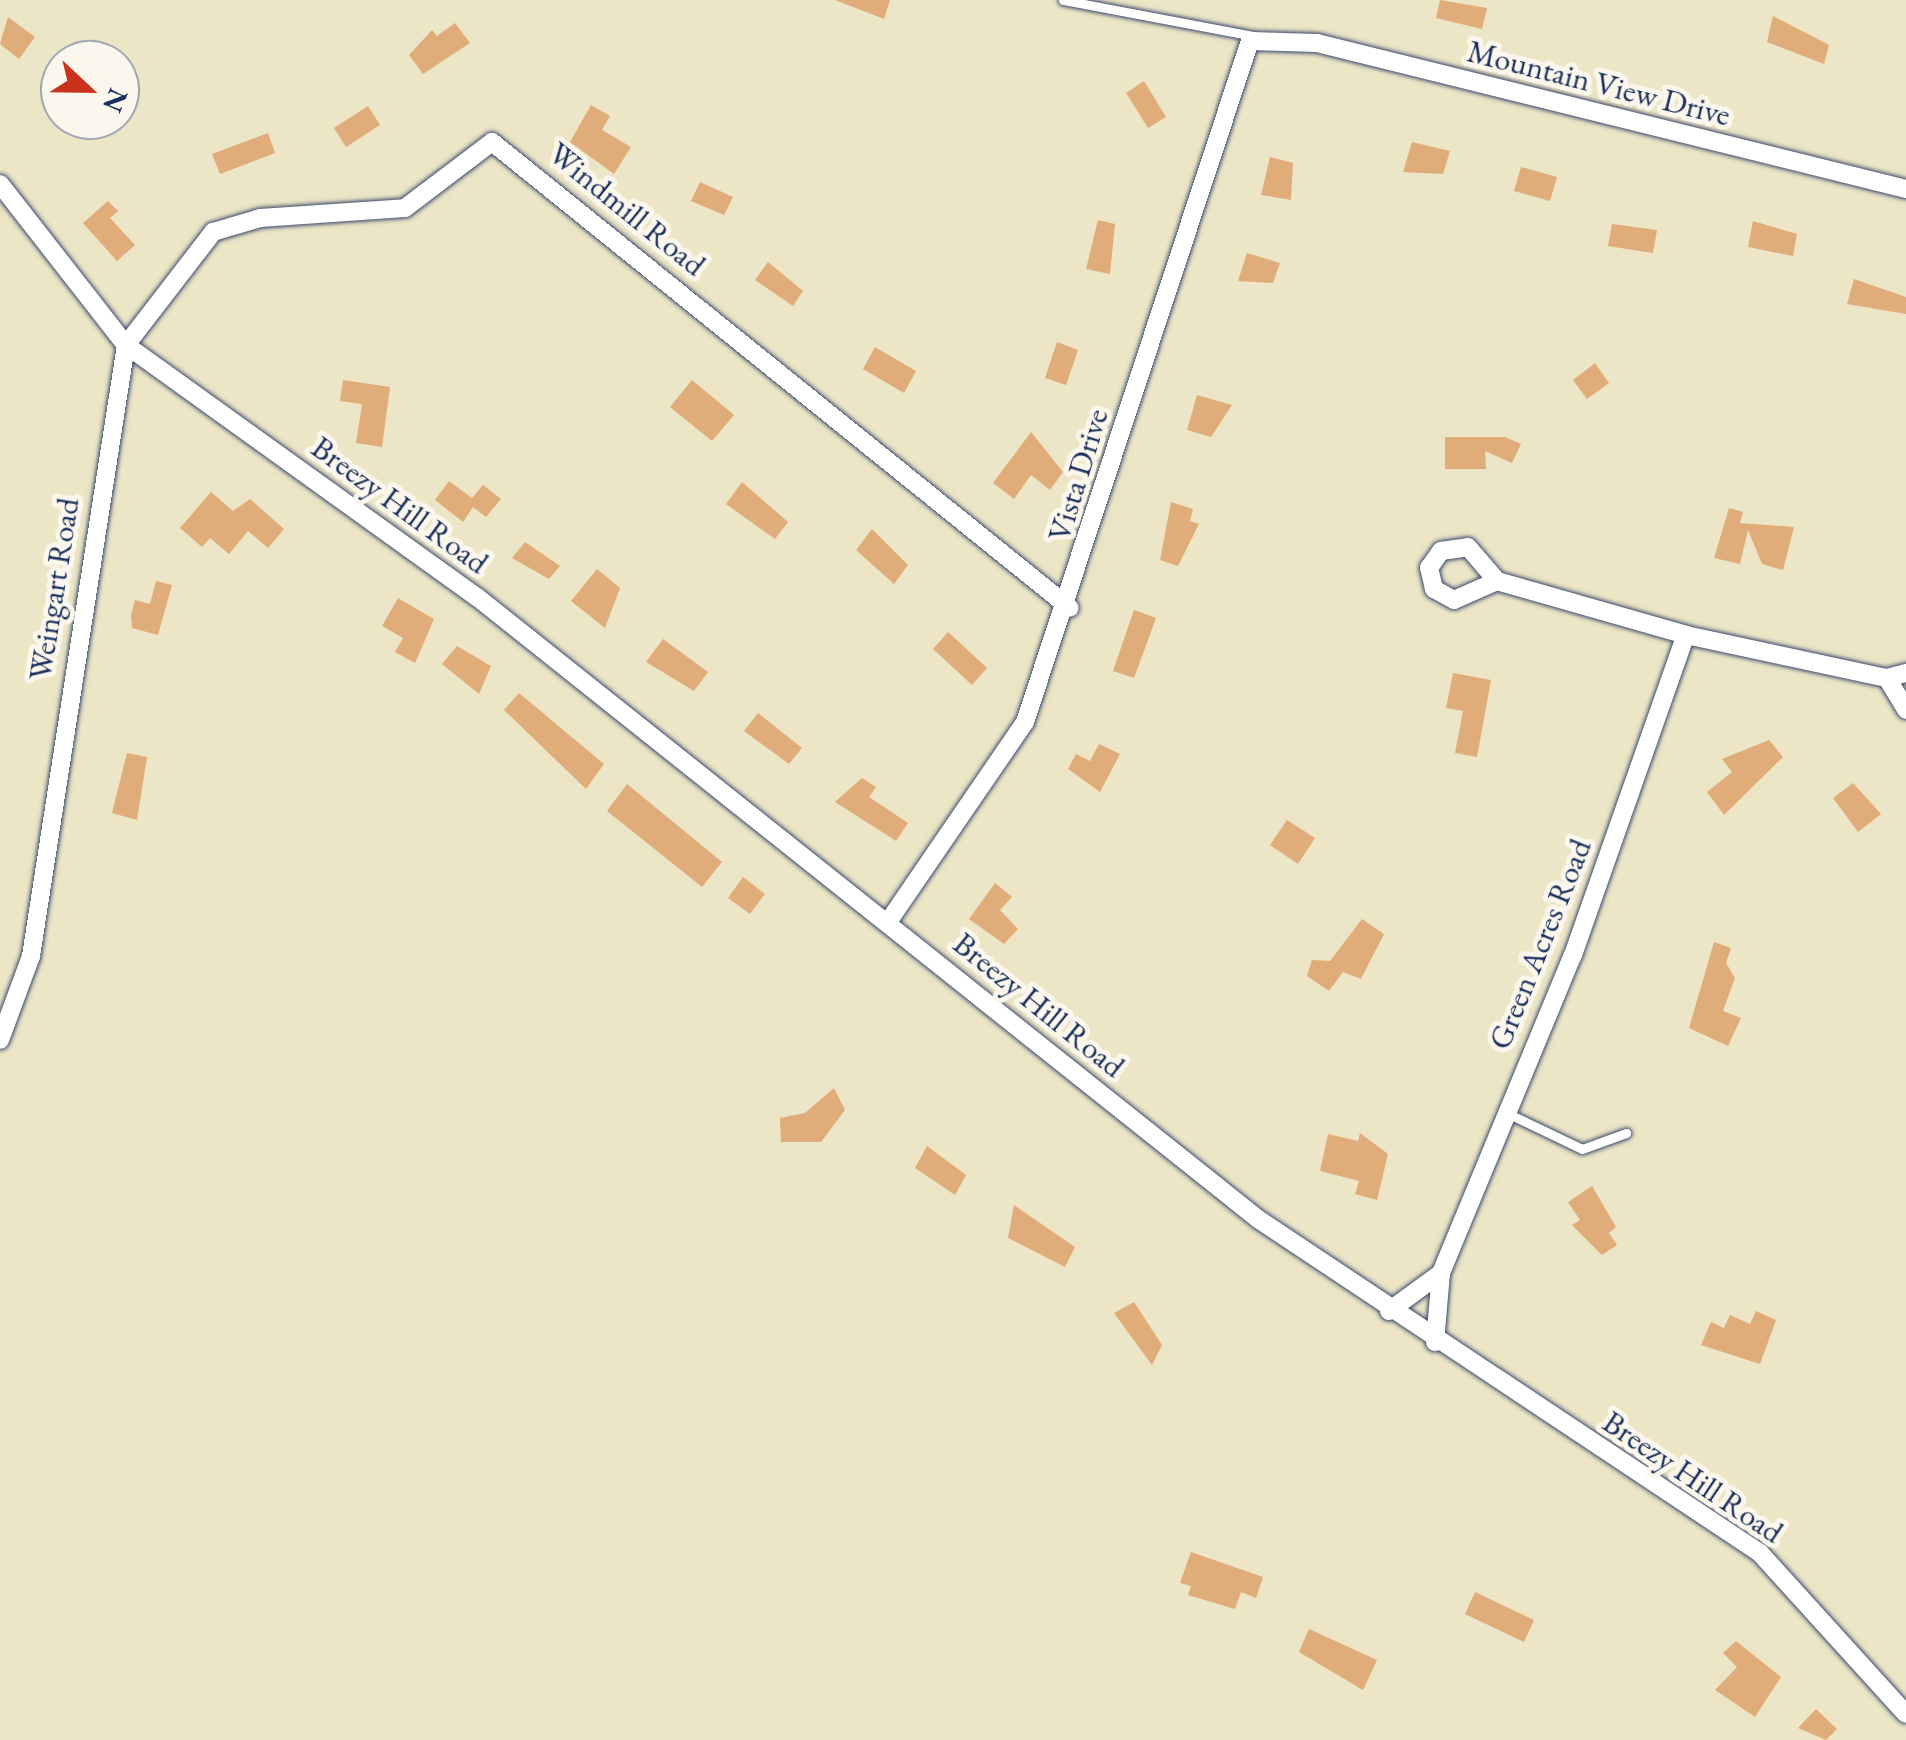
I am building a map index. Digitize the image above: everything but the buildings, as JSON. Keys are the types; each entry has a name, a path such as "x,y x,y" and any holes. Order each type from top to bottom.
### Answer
{"street":[{"name":"Mountain View Drive","path":"1270,37 1906,189"},
{"name":"Vista Drive","path":"888,922 1025,722 1070,608 1198,178 1244,49 1270,37"},
{"name":"Windmill Road","path":"126,346 212,232 260,218 406,208 492,142 1070,608"},
{"path":"0,184 126,346"},
{"name":"Breezy Hill Road","path":"126,346 476,597 1258,1220 1435,1342 1760,1553 1906,1714"},
{"name":"Weingart Road","path":"0,1040 30,956 126,346"},
{"path":"1497,581 1686,635 1887,678 1906,673"},
{"name":"Green Acres Road","path":"1435,1342 1441,1273 1573,955 1686,635"},
{"path":"1887,678 1906,710"},
{"path":"1389,1311 1441,1273"}],"lane":[{"path":"1064,0 1270,37"},
{"path":"1505,1112 1582,1149 1626,1133"}]}
